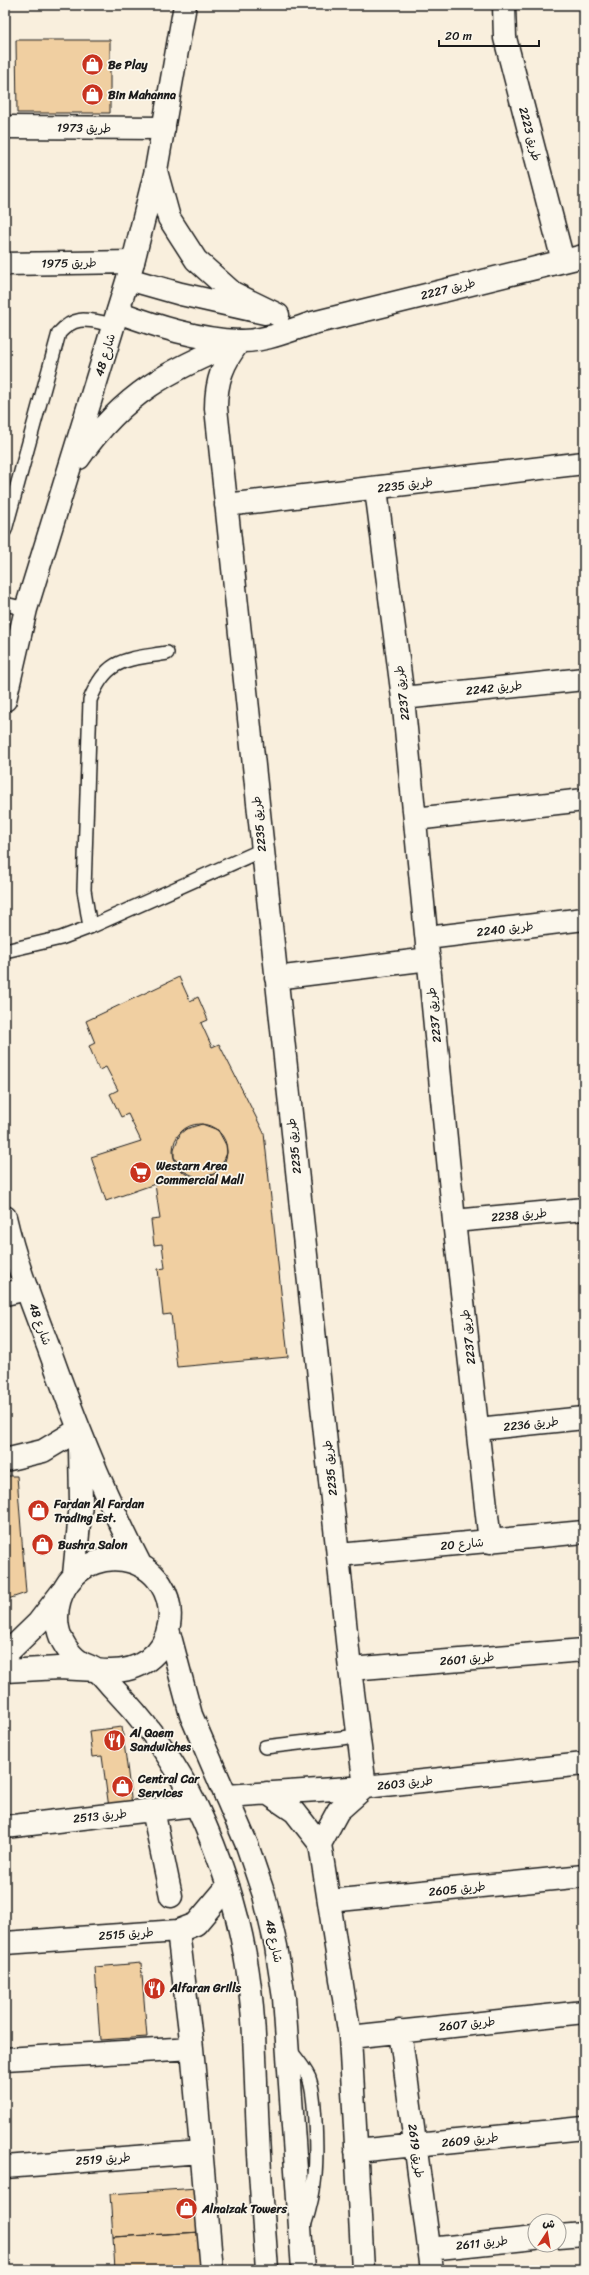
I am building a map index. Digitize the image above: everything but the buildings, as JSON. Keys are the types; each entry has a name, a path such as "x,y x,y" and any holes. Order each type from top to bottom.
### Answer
{"street":[{"name":"شارع 48","path":"5,700 26,609 130,271 156,170 185,5"},
{"name":"طريق 2223","path":"504,5 505,38 563,261"},
{"name":"طريق 1973","path":"5,127 164,128"},
{"path":"156,170 169,218 196,260 233,293 278,316"},
{"name":"طريق 2227","path":"116,319 146,322 209,338 240,341 272,336 313,323 584,256"},
{"name":"طريق 1975","path":"5,264 130,271"},
{"name":"طريق 2227","path":"130,271 181,294 313,323"},
{"path":"69,472 94,436 124,404 159,378 198,358 240,341"},
{"name":"طريق 2235","path":"240,341 228,355 220,372 216,390 216,408 350,1669 365,1787"},
{"name":"طريق 2235","path":"226,505 376,489 584,463"},
{"name":"طريق 2237","path":"376,489 403,698 454,1221 490,1542"},
{"name":"طريق 2242","path":"403,698 584,679"},
{"path":"415,819 584,800"},
{"name":"طريق 2240","path":"276,978 584,919"},
{"name":"طريق 2238","path":"454,1221 584,1209"},
{"name":"شارع 48","path":"5,1217 27,1289 78,1430 107,1499 141,1566"},
{"path":"5,1294 27,1289"},
{"name":"طريق 2236","path":"478,1429 584,1418"},
{"name":"شارع 48","path":"74,1575 82,1503 78,1430"},
{"path":"5,1460 43,1451 78,1430"},
{"name":"شارع 20","path":"339,1555 584,1532"},
{"path":"5,1655 38,1623 74,1575 89,1565 106,1560 124,1560 141,1566 155,1578 165,1593 170,1611 168,1629 161,1646 149,1660 133,1669 120,1672 59,1668 5,1671"},
{"path":"61,1594 56,1612 58,1631 66,1648 79,1661 96,1670 126,1702 154,1736 178,1773 195,1805 219,1857 228,1886 245,1954 251,2006 267,2270"},
{"name":"شارع 48","path":"168,1629 190,1715 247,1845 265,1902 276,1946 284,1998 303,2270"},
{"name":"طريق 2601","path":"350,1669 584,1650"},
{"name":"طريق 2603","path":"226,1796 365,1787 584,1764"},
{"path":"320,1844 338,1811 365,1787"},
{"path":"267,1793 295,1812 320,1844 350,2037 364,2270"},
{"name":"طريق 2513","path":"5,1826 195,1805"},
{"path":"153,1810 171,1896"},
{"name":"طريق 2605","path":"329,1901 584,1876"},
{"name":"طريق 2515","path":"5,1943 178,1931 200,1920 228,1886"},
{"path":"178,1931 192,2048 212,2270"},
{"name":"طريق 2607","path":"350,2037 584,2012"},
{"name":"طريق 2619","path":"400,2031 432,2270"},
{"path":"5,2059 192,2048"},
{"name":"طريق 2609","path":"356,2151 584,2128"},
{"name":"طريق 2519","path":"5,2167 201,2152"},
{"path":"567,2235 584,2234"},
{"name":"طريق 2611","path":"429,2248 527,2239"}],"lane":[{"path":"5,530 58,333 67,323 80,319 116,319"},
{"path":"5,604 26,609"},
{"path":"90,927 84,890 90,700 96,685 104,673 114,665 127,660 167,653"},
{"path":"5,951 61,938 90,927 262,850"},
{"path":"265,1747 358,1736"}],"place":[{"name":"Be Play","path":"93,65"},
{"name":"Bin Mahanna","path":"92,95"},
{"name":"Westarn Area Commercial Mall","path":"141,1173"},
{"name":"Fardan Al Fardan Trading Est.","path":"38,1511"},
{"name":"Bushra Salon","path":"42,1545"},
{"name":"Al Qaem Sandwiches","path":"115,1740"},
{"name":"Central Car Services","path":"122,1786"},
{"name":"Alfaran Grills","path":"155,1988"},
{"name":"Alnaizak Towers","path":"186,2209"}]}
